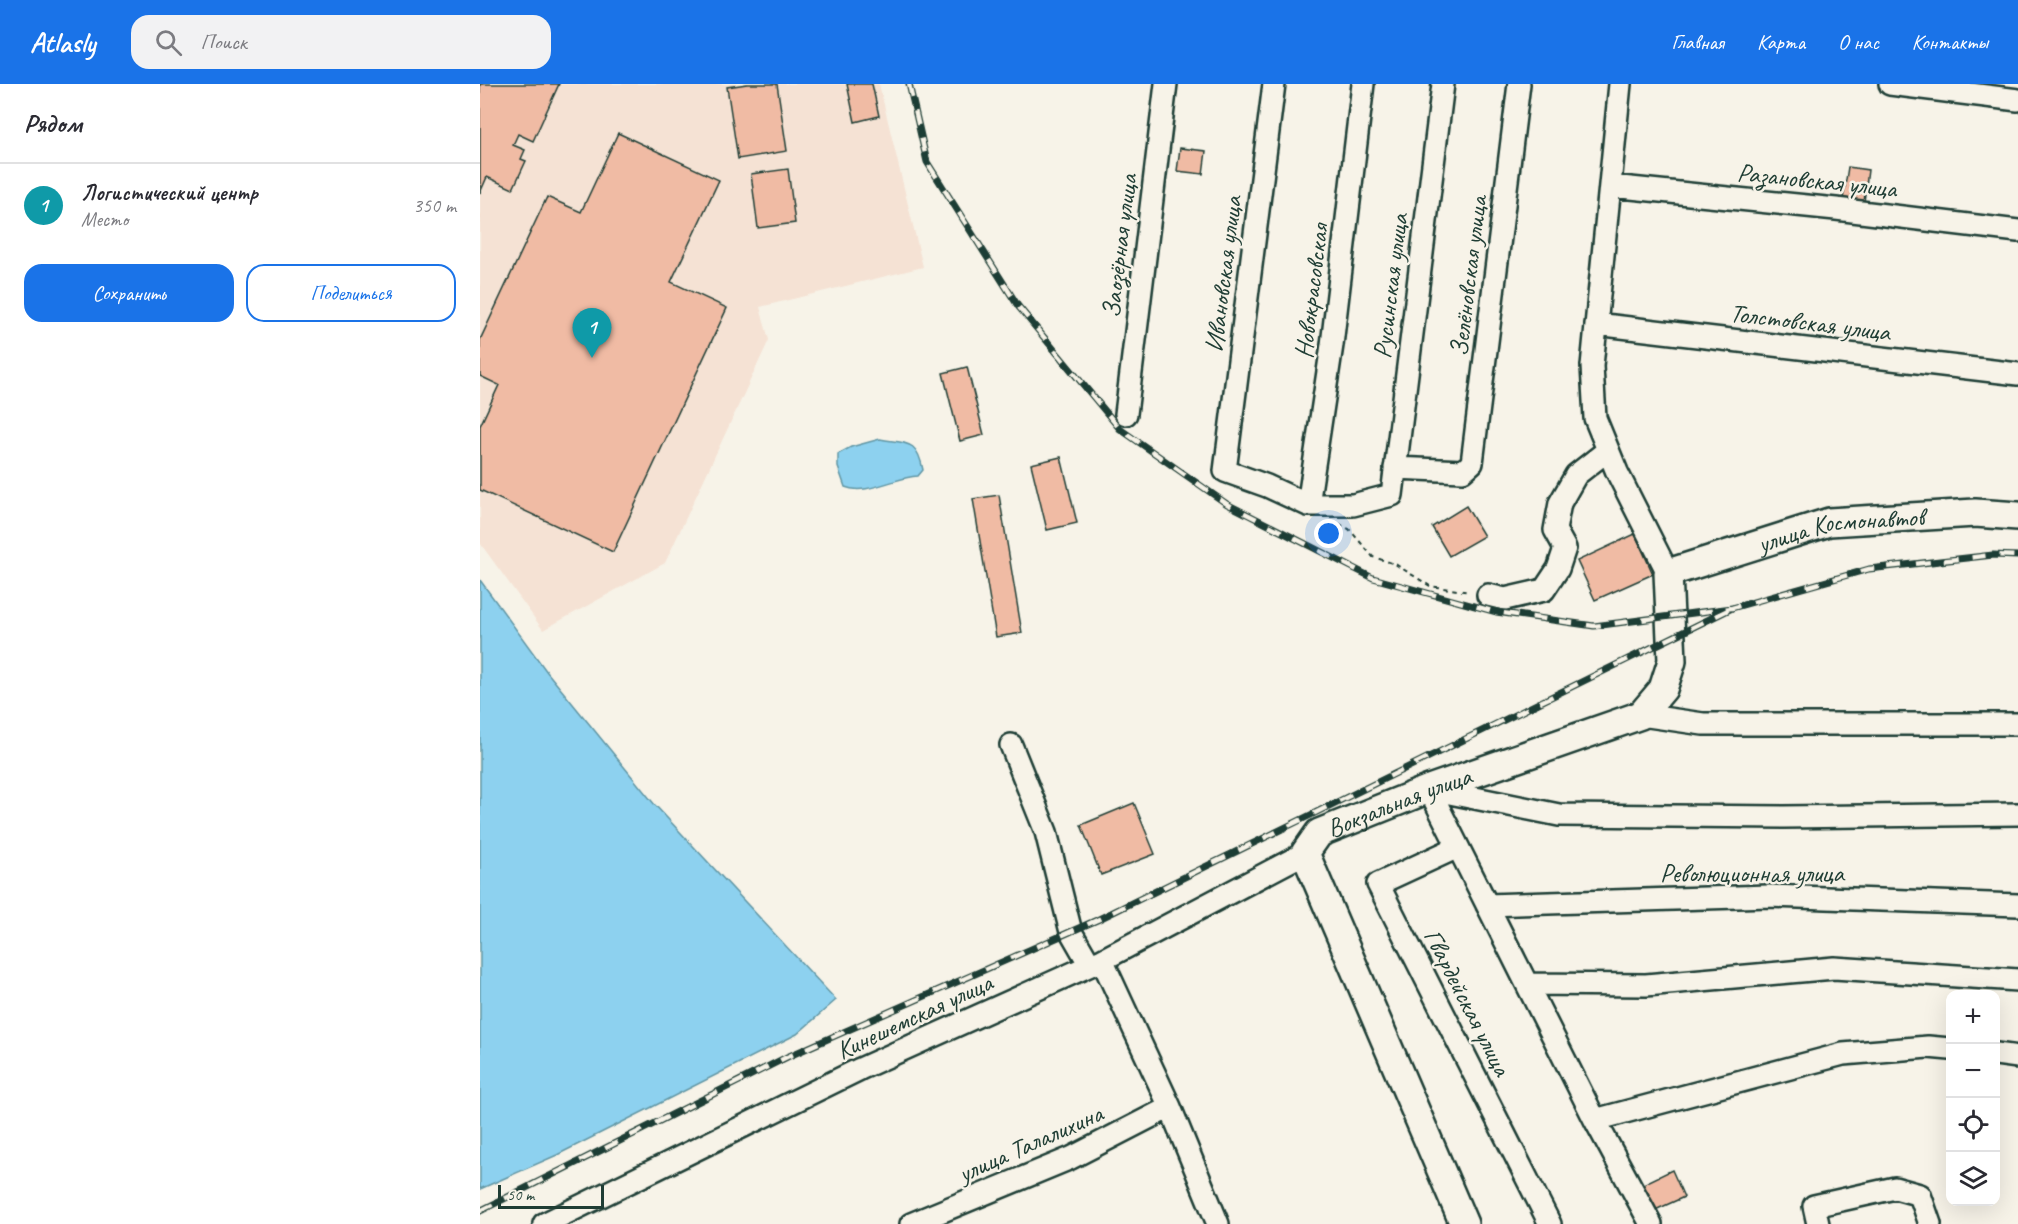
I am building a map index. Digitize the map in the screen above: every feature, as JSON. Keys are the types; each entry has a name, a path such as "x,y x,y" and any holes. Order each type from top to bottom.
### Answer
{"main road":[{"name":"улица Космонавтов","path":"1668,573 1829,522 1976,513 2018,516"},
{"path":"1641,715 1663,689 1672,660 1668,573"},
{"name":"Вокзальная улица","path":"1464,1224 1305,853 1319,833 1429,789 1641,715"}],"street":[{"name":"Заозёрная улица","path":"1126,414 1166,84"},
{"name":"Ивановская улица","path":"1274,84 1225,471 1308,505"},
{"name":"Новокрасовская","path":"1308,505 1332,345 1363,84"},
{"name":"Русинская улица","path":"1308,505 1353,505 1392,495 1443,84"},
{"name":"Зелёновская улица","path":"1395,468 1463,471 1472,463 1519,84"},
{"path":"1620,84 1592,366 1595,418 1617,472 1668,573"},
{"path":"1890,84 2018,100"},
{"name":"Разановская улица","path":"1611,186 1836,209 2018,231"},
{"name":"Толстовская улица","path":"1596,324 2018,374"},
{"path":"1488,595 1506,599 1544,590 1558,569 1565,548 1555,530 1560,503 1576,475 1608,450"},
{"path":"1641,715 1703,724 2018,724"},
{"path":"1011,745 1046,832 1071,932 1096,962 1170,1107 1218,1224"},
{"path":"1429,789 1559,815 1784,817 2018,814"},
{"path":"1429,789 1595,1120 1651,1224"},
{"name":"Гвардейская улица","path":"1458,847 1378,884 1550,1224"},
{"name":"Кинешемская улица","path":"543,1224 860,1069 1096,962 1305,853"},
{"name":"Революционная улица","path":"1487,905 1769,897 2018,905"},
{"path":"1527,984 1646,985 1834,968 2018,980"},
{"path":"1595,1120 1843,1054 1928,1047 1946,1049"},
{"path":"2000,1055 2018,1057"},
{"name":"улица Талалихина","path":"911,1224 1071,1158 1170,1107"},
{"path":"1818,1224 1814,1206 1895,1188 1920,1195 1929,1220"}],"path":[{"path":"1308,505 1349,529 1373,557 1395,564 1430,586 1488,595"}],"shaded area":[{"path":"480,84 879,84 923,267 760,307 769,340 665,563 543,630 480,543"}],"water":[{"path":"880,439 904,443 914,448 921,460 923,470 918,476 871,488 845,487 838,467 838,454 851,447"},
{"path":"480,580 547,672 655,805 836,1000 797,1034 557,1155 480,1189"}],"building":[{"path":"480,84 559,84 533,141 518,134 513,145 525,150 521,159 526,161 513,189 487,177 480,193"},
{"path":"777,84 787,151 738,159 727,87"},
{"path":"847,84 872,84 879,116 855,122"},
{"path":"618,133 719,180 671,282 727,308 613,552 480,490 480,426 499,385 480,376 480,340 547,197 581,212"},
{"path":"1180,148 1206,151 1203,174 1177,171"},
{"path":"1848,167 1868,170 1864,202 1843,199"},
{"path":"788,169 795,223 758,228 751,174"},
{"path":"967,367 984,435 960,441 943,373"},
{"path":"1061,457 1077,523 1047,530 1031,464"},
{"path":"999,495 1022,633 996,637 973,499"},
{"path":"1466,506 1484,536 1449,556 1432,527"},
{"path":"1635,534 1653,574 1595,600 1577,561"},
{"path":"1134,803 1155,854 1101,875 1081,825"},
{"path":"1672,1170 1684,1197 1653,1211 1641,1185"}],"railway":[{"path":"909,84 927,162 1018,306 1120,429 1227,504 1373,578 1496,612 1594,626 1732,608 1869,569 1993,555 2018,556"},
{"path":"480,1211 787,1057 1097,920 1732,608"}],"place":[{"name":"Логистический центр","path":"592,358"}]}
